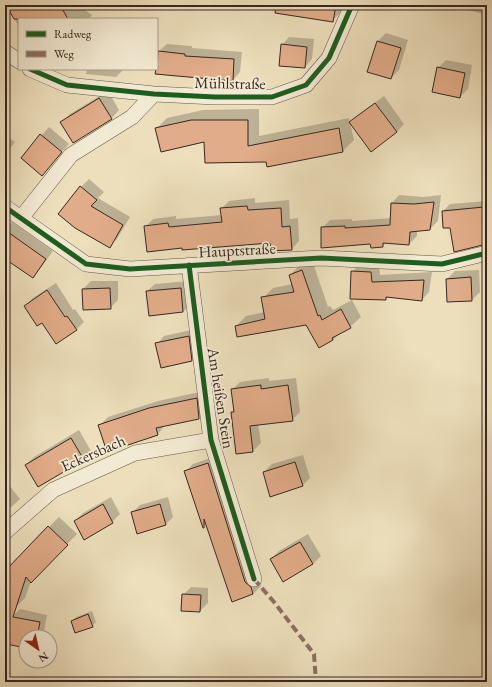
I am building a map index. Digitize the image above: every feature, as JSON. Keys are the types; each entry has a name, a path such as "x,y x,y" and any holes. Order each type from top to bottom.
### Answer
{"street":[{"name":"Mühlstraße","path":"32,70 67,85 154,94 215,97 272,97 306,85 329,58 352,5"},
{"path":"5,52 18,61"},
{"path":"21,218 71,155 132,116 154,94"},
{"name":"Hauptstraße","path":"5,207 86,264 130,269 321,258 442,264 487,253"},
{"name":"Am heißen Stein","path":"189,266 211,440 254,578"},
{"name":"Eckersbach","path":"5,532 53,490 135,453 211,440"}],"building":[{"path":"6,5 60,5 67,18 18,18 14,19"},
{"path":"276,5 336,5 333,22 275,13"},
{"path":"377,41 401,48 391,79 367,72"},
{"path":"281,44 307,47 305,68 279,66"},
{"path":"158,51 185,54 185,56 234,59 233,81 155,74 156,70 158,70"},
{"path":"437,67 465,73 460,98 432,92"},
{"path":"99,98 112,119 73,143 60,122"},
{"path":"375,103 397,132 371,152 349,122"},
{"path":"191,120 248,120 248,146 339,128 343,152 267,167 266,162 205,163 204,142 161,152 155,128"},
{"path":"40,134 62,152 42,176 21,158"},
{"path":"80,186 97,200 91,206 123,225 110,248 75,228 58,214"},
{"path":"434,202 430,230 410,232 409,245 383,243 383,247 371,248 370,244 321,248 321,227 345,226 345,228 390,225 391,203 414,204"},
{"path":"247,206 248,210 281,208 282,227 290,226 292,250 271,251 270,243 182,250 182,248 147,252 144,226 168,223 169,227 222,222 220,208"},
{"path":"484,207 485,218 487,217 487,244 454,252 450,228 443,228 442,211"},
{"path":"5,230 46,259 33,278 5,259"},
{"path":"302,270 318,316 320,315 322,320 341,309 351,328 332,338 333,340 319,348 306,325 237,337 235,326 265,319 261,297 294,292 289,275"},
{"path":"351,271 371,272 372,282 424,280 422,301 386,297 386,300 350,299"},
{"path":"471,277 472,301 447,302 446,279"},
{"path":"110,288 111,309 83,310 82,289"},
{"path":"181,288 183,312 149,316 146,291"},
{"path":"47,290 65,317 67,316 77,330 56,344 42,323 37,326 24,306"},
{"path":"189,336 192,361 161,368 155,343"},
{"path":"261,385 261,389 288,385 293,421 250,426 253,452 236,454 231,412 234,412 231,389"},
{"path":"197,398 199,419 156,428 158,435 107,452 98,425 149,408"},
{"path":"71,438 84,460 38,487 25,465"},
{"path":"295,462 303,486 270,497 263,472"},
{"path":"208,463 245,582 251,587 253,594 232,602 204,519 203,528 184,471"},
{"path":"103,504 113,523 84,540 74,521"},
{"path":"160,504 166,525 137,534 131,512"},
{"path":"48,526 68,545 31,583 26,577 13,617 40,622 39,629 18,629 18,646 6,644 8,632 5,632 5,571"},
{"path":"300,542 313,564 283,582 270,559"},
{"path":"182,594 201,595 200,612 181,611"},
{"path":"88,614 93,627 75,633 71,621"}],"marked path":[{"path":"254,579 274,602 314,654 316,682"}],"cycle path":[{"path":"32,70 67,85 154,94 215,97 272,97 306,85 329,58 352,5"},
{"path":"5,207 86,264 130,269 321,258 442,264 487,253"},
{"path":"189,265 211,440 254,579"}]}
